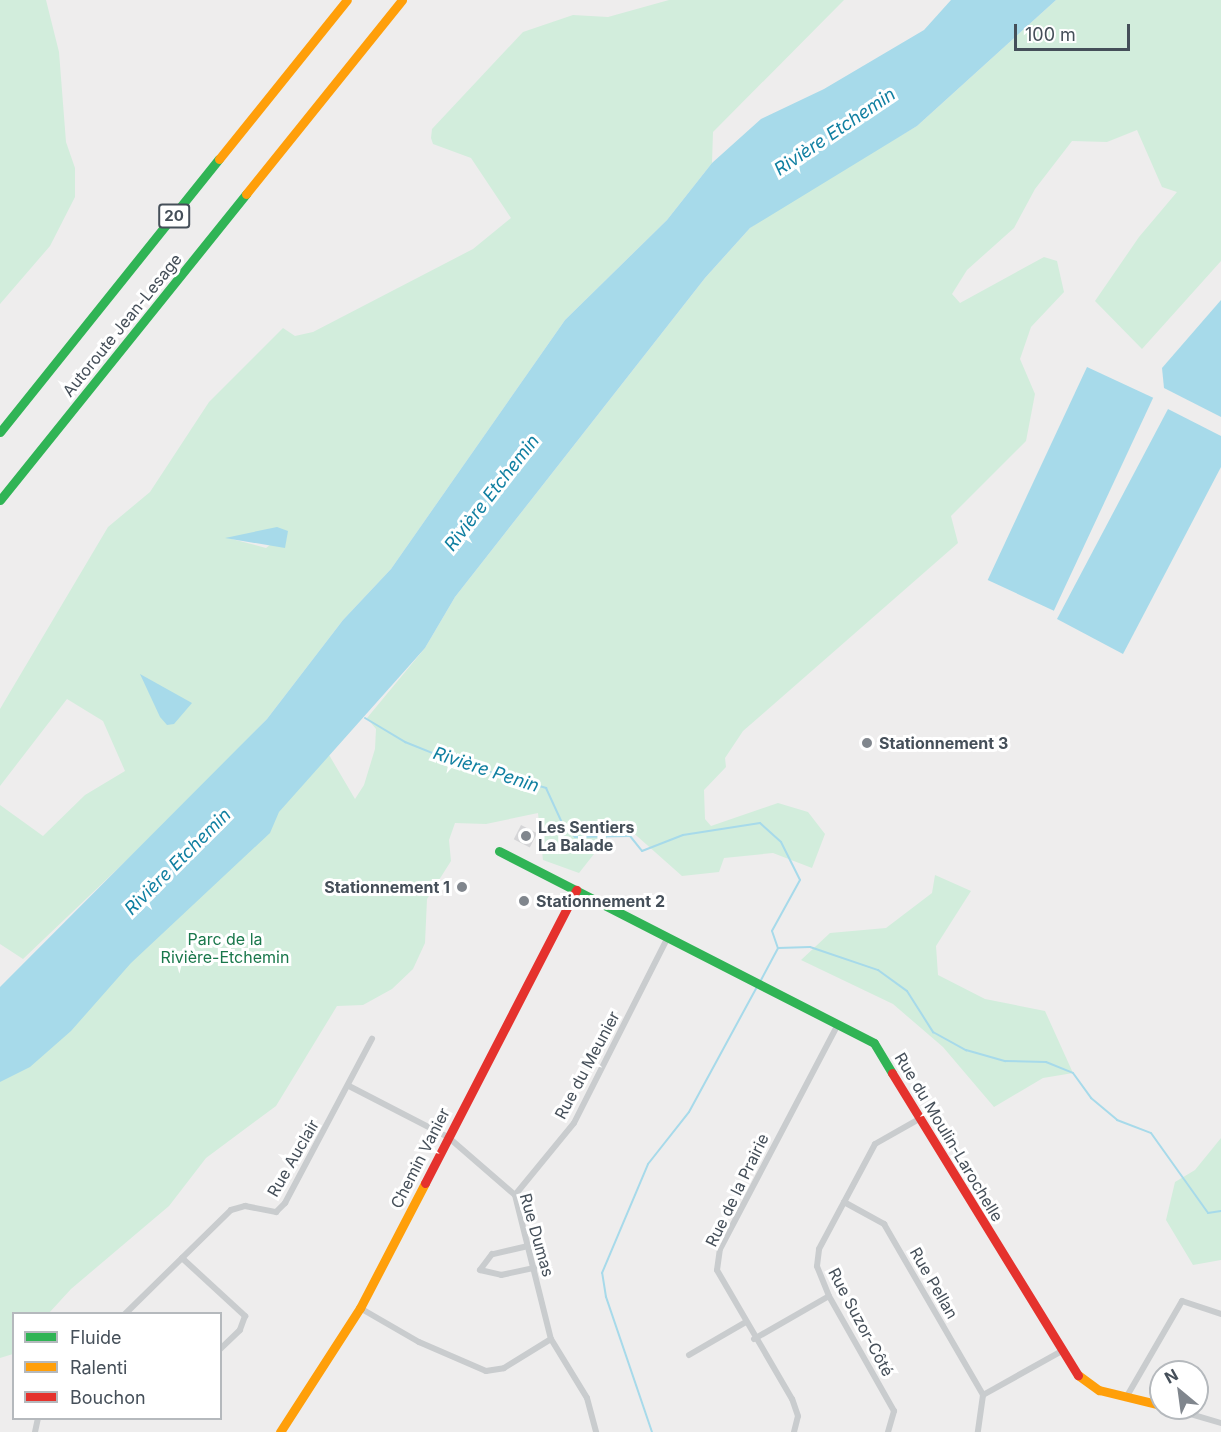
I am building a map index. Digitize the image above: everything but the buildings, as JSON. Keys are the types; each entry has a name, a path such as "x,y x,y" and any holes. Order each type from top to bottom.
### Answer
{"main road":[{"name":"Autoroute Jean-Lesage","path":"0,432 347,0"},
{"name":"Autoroute Jean-Lesage","path":"0,501 402,0"},
{"name":"Rue du Moulin-Larochelle","path":"499,851 838,1024 880,1050 1060,1352 1075,1373 1099,1390 1149,1402"},
{"name":"Chemin Vanier","path":"280,1432 360,1308 576,890"}],"street":[{"name":"Rue du Meunier","path":"515,1195 574,1123 668,937"},
{"name":"Rue de la Prairie","path":"794,1432 798,1416 792,1399 754,1339 717,1270 720,1249 838,1024"},
{"name":"Rue Auclair","path":"127,1312 231,1210 245,1206 276,1212 285,1203 372,1039"},
{"name":"Rue Dumas","path":"349,1086 448,1137 515,1195 551,1339 587,1398 596,1432"},
{"name":"Rue Suzor-Côté","path":"888,1432 894,1411 829,1296 817,1266 819,1249 874,1144 921,1118"},
{"name":"Rue Pellan","path":"844,1202 884,1224 983,1395"},
{"path":"528,1246 492,1254 480,1270 501,1275 534,1268"},
{"path":"182,1258 245,1316 240,1330 222,1347"},
{"path":"754,1339 829,1296"},
{"path":"1127,1396 1182,1301 1221,1314"},
{"path":"360,1308 419,1342 486,1371 504,1368 551,1339"},
{"path":"689,1355 746,1322"},
{"path":"978,1432 983,1395 1060,1352"}],"green space":[{"path":"0,0 46,0 59,52 66,142 75,168 75,197 50,246 0,304"},
{"path":"669,0 844,0 713,132 712,163 667,220 565,320 391,569 343,620 267,719 174,815 23,959 0,944 0,805 43,836 85,795 125,771 103,721 67,699 0,786 0,709 108,527 150,492 209,402 283,328 295,336 313,332 473,249 511,218 471,158 433,144 432,129 523,32 573,15 608,17","holes":["288,531 266,548 228,538"]},
{"name":"Parc de la Rivière-Etchemin","path":"1056,0 1221,0 1221,261 1142,349 1095,301 1139,237 1177,192 1162,187 1137,130 1107,142 1072,141 1035,189 1014,228 967,270 952,294 960,303 1044,257 1057,261 1064,292 1031,327 1020,359 1035,394 1026,441 951,516 958,543 743,731 725,758 726,767 704,790 705,819 711,826 778,803 808,812 825,834 812,868 773,853 724,858 719,872 682,876 620,821 579,873 543,860 538,813 486,824 455,823 449,840 451,861 427,899 425,943 413,969 392,989 363,1005 337,1006 276,1106 206,1158 169,1206 71,1289 50,1312 12,1312 12,1354 0,1358 0,1020 312,726 355,799 364,785 375,749 376,729 367,718 425,648 455,597 705,278 750,228 781,206 917,126"},
{"path":"935,875 971,891 936,946 938,975 985,999 1045,1011 1073,1073 1043,1078 994,1107 943,1047 893,1004 801,960 830,933 886,928 932,893"},
{"path":"1221,1138 1221,1260 1193,1265 1166,1220 1175,1182 1195,1170"}],"water":[{"name":"Rivière Etchemin","path":"951,0 1056,0 917,126 750,228 705,278 455,597 425,648 279,812 270,833 131,963 71,1031 30,1067 0,1082 0,987 267,719 343,620 391,569 565,320 667,220 712,163 761,119 824,89 924,30"},
{"path":"1221,300 1221,417 1164,388 1162,368"},
{"path":"1087,367 1153,398 1054,611 988,580"},
{"path":"1168,409 1221,436 1221,467 1123,654 1057,619"},
{"path":"277,527 288,531 285,548 225,538"},
{"path":"140,674 192,703 174,724 167,725 160,717"}],"waterway":[{"name":"Rivière Penin","path":"365,718 405,742 455,762 546,788 563,825 575,837 630,836 642,851 683,835 760,823 781,842 800,880 772,931 778,948 810,947 878,970 907,991 933,1032 966,1050 1005,1061 1046,1062 1073,1073 1091,1098 1117,1120 1151,1133 1208,1213 1221,1211"},
{"path":"760,982 778,948"},
{"path":"652,1432 606,1297 602,1273 648,1164 689,1112 757,987"}],"traffic: fast":[{"path":"0,432 219,159"},
{"path":"0,500 246,194"},
{"path":"499,851 874,1043 892,1073"}],"traffic: slow":[{"path":"219,159 347,0"},
{"path":"246,194 402,0"},
{"path":"280,1432 360,1308 425,1183"},
{"path":"1078,1375 1099,1390 1149,1402"}],"traffic: jam":[{"path":"425,1183 576,890"},
{"path":"892,1073 1078,1375"}],"place":[{"name":"Stationnement 3","path":"867,743"},
{"name":"Les Sentiers La Balade","path":"526,836"},
{"name":"Stationnement 1","path":"462,887"},
{"name":"Stationnement 2","path":"524,901"}]}
